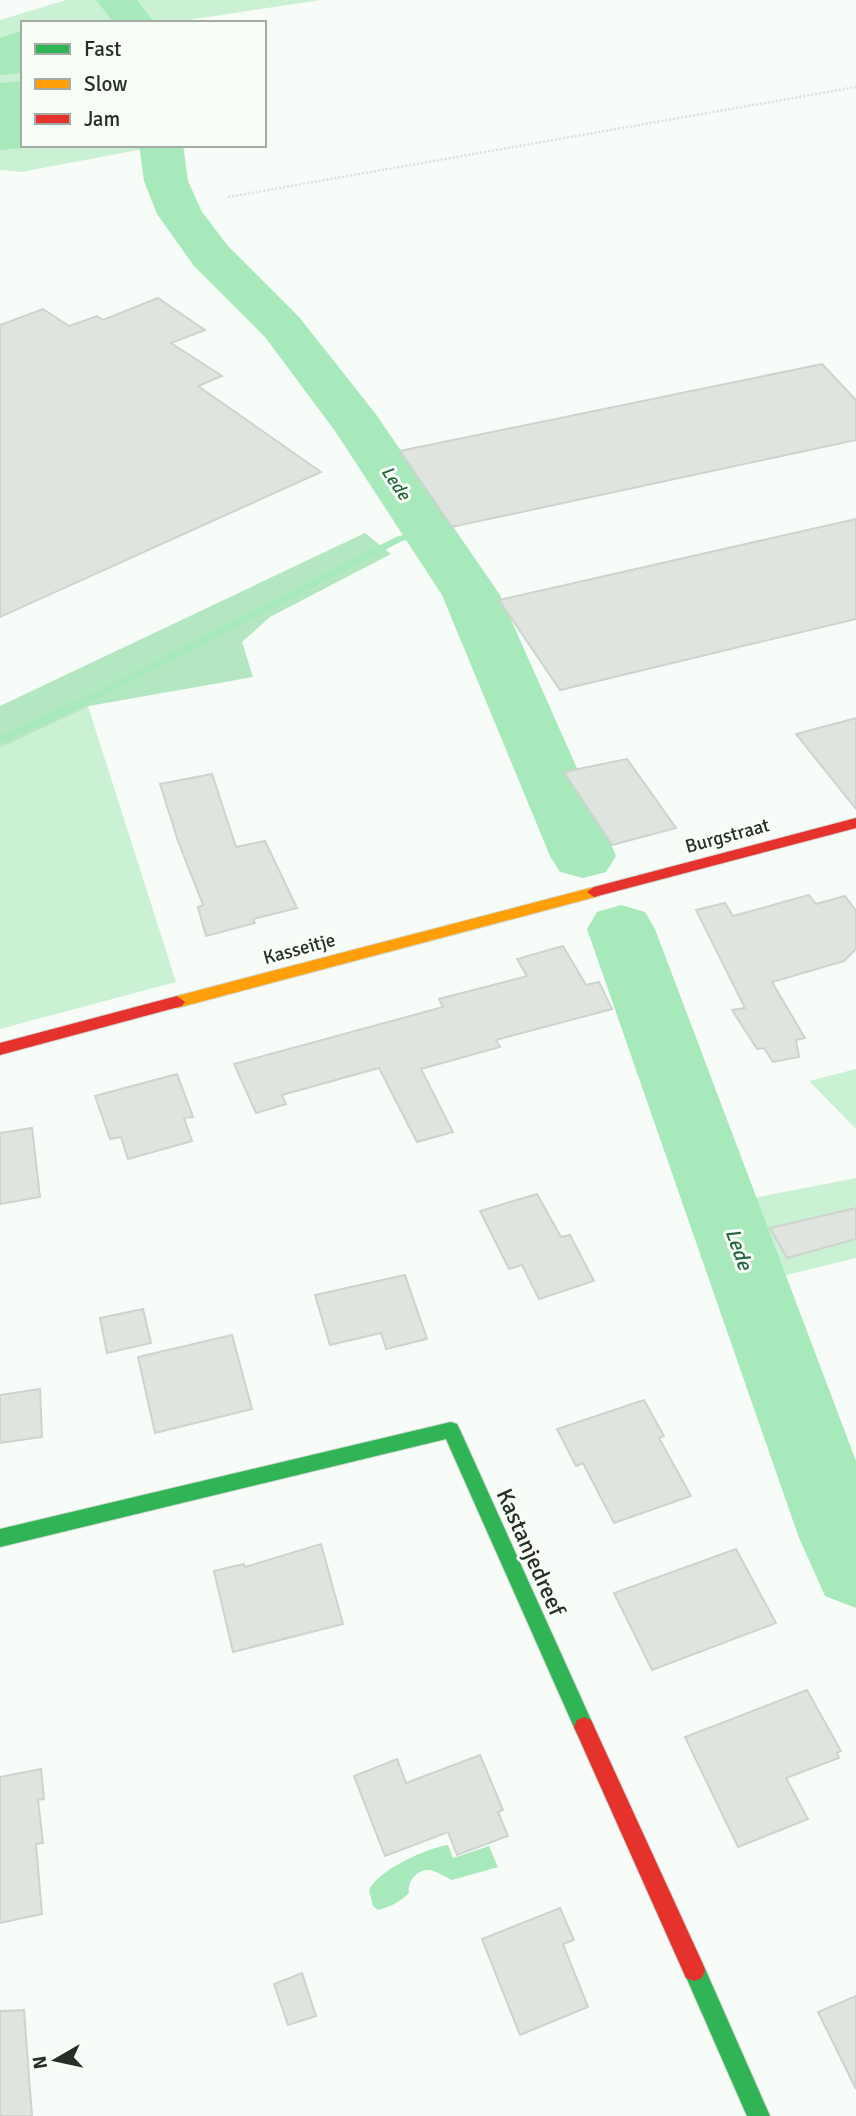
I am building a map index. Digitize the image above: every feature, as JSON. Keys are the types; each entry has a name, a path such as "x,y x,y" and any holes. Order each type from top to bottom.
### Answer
{"street":[{"name":"Burgstraat","path":"608,888 856,823"},
{"name":"Kasseitje","path":"0,1049 608,888"},
{"name":"Kastanjedreef","path":"0,1538 451,1430 759,2116"}],"path":[{"path":"228,197 856,87"}],"shaded area":[{"path":"66,0 104,0 120,21 21,21 21,147 149,148 21,172 0,170 0,20"},
{"path":"128,0 321,0 181,21 144,21"},
{"path":"21,31 21,73 0,75 0,38"},
{"path":"21,81 21,147 35,147 0,150 0,83"},
{"path":"365,533 391,554 270,617 242,642 253,677 89,706 0,748 0,706"},
{"path":"88,706 176,982 0,1029 0,748"},
{"path":"856,1069 856,1129 809,1081"},
{"path":"856,1178 856,1258 766,1280 737,1201"},
{"path":"448,1845 453,1858 489,1846 498,1867 452,1880 432,1871 421,1871 411,1880 409,1893 402,1899 378,1910 373,1906 369,1890 382,1875 416,1855"}],"building":[{"path":"158,298 205,330 171,343 222,376 198,386 321,472 0,617 0,325 43,309 69,326 97,316 103,320"},
{"path":"822,364 856,400 856,440 452,527 400,451"},
{"path":"856,519 856,619 560,690 499,600"},
{"path":"856,718 856,809 796,734"},
{"path":"627,759 676,828 612,845 564,772"},
{"path":"212,774 236,847 265,841 297,908 253,919 255,923 206,936 198,907 203,905 178,841 160,784"},
{"path":"809,895 816,904 845,896 856,911 856,949 844,961 772,982 805,1038 796,1040 799,1057 773,1062 764,1048 757,1049 732,1010 745,1008 696,910 725,903 733,916"},
{"path":"563,946 586,985 599,982 612,1009 496,1040 500,1047 421,1069 453,1132 417,1142 379,1068 282,1095 286,1104 256,1113 234,1064 443,1007 439,999 527,976 517,959"},
{"path":"177,1074 193,1117 184,1118 192,1141 128,1159 121,1137 110,1139 95,1096"},
{"path":"32,1128 40,1197 0,1204 0,1133"},
{"path":"537,1194 561,1237 570,1235 594,1281 539,1299 522,1265 509,1269 480,1211"},
{"path":"856,1208 856,1239 787,1258 770,1228"},
{"path":"405,1275 427,1339 386,1349 381,1333 330,1345 315,1295"},
{"path":"143,1309 151,1343 107,1353 100,1318"},
{"path":"232,1335 252,1409 155,1433 138,1357"},
{"path":"40,1389 42,1437 0,1443 0,1395"},
{"path":"644,1400 664,1436 659,1438 691,1496 614,1523 583,1463 576,1466 557,1429"},
{"path":"321,1544 343,1624 233,1652 214,1571 244,1564 245,1567"},
{"path":"736,1549 776,1623 652,1670 614,1593"},
{"path":"807,1690 841,1751 837,1753 839,1758 786,1778 808,1819 738,1847 685,1737"},
{"path":"480,1755 503,1810 498,1812 508,1836 457,1855 448,1832 385,1856 354,1776 397,1759 406,1783"},
{"path":"41,1769 44,1799 38,1800 43,1843 36,1844 42,1914 0,1923 0,1777"},
{"path":"560,1908 574,1940 563,1944 588,2007 520,2035 482,1939"},
{"path":"302,1973 316,2016 288,2025 274,1984"},
{"path":"856,1996 856,2089 818,2012"},
{"path":"24,2010 32,2116 0,2116 0,2011"}],"waterway":[{"name":"Lede","path":"116,0 133,21"},
{"name":"Lede","path":"161,147 166,181 180,214 211,256 282,327 357,424 471,595 583,856"},
{"path":"0,740 100,694 399,539 428,531"},
{"name":"Lede","path":"621,929 842,1538 856,1568"}],"traffic: fast":[{"path":"0,1538 451,1430 584,1727"},
{"path":"694,1970 759,2116"}],"traffic: slow":[{"path":"177,1002 594,892"}],"traffic: jam":[{"path":"594,892 856,823"},
{"path":"0,1049 177,1002"},
{"path":"584,1727 694,1970"}]}
